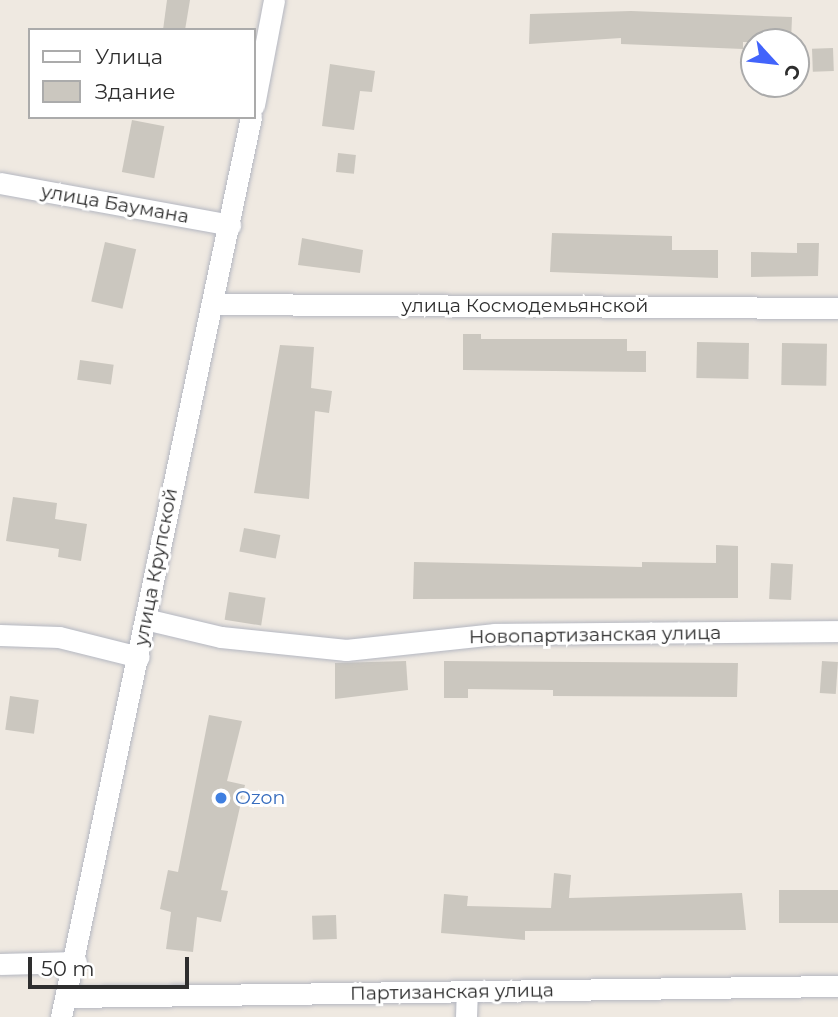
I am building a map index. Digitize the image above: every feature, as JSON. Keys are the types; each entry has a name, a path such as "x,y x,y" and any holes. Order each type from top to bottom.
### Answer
{"street":[{"path":"256,94 274,0"},
{"name":"улица Крупской","path":"64,1007 76,962 251,119"},
{"name":"улица Баумана","path":"0,183 230,225"},
{"name":"улица Космодемьянской","path":"213,304 838,308"},
{"name":"Новопартизанская улица","path":"145,619 221,637 346,650 495,634 838,631"},
{"path":"0,635 59,637 139,657"},
{"path":"0,964 76,962"},
{"name":"Партизанская улица","path":"64,1007 467,991 838,986"},
{"path":"466,1017 467,991"}],"building":[{"path":"167,0 190,0 185,28 163,28"},
{"path":"631,11 792,17 792,28 740,28 740,49 621,44 621,38 529,44 530,14"},
{"path":"833,48 834,71 813,72 812,49"},
{"path":"330,64 375,71 372,92 360,91 354,130 322,126"},
{"path":"132,120 164,126 154,178 122,172"},
{"path":"338,153 356,155 354,174 336,172"},
{"path":"552,233 672,236 672,250 718,250 718,278 550,272"},
{"path":"302,238 363,250 360,273 298,265"},
{"path":"105,242 136,249 122,309 91,301"},
{"path":"797,243 819,243 818,276 751,277 751,252 797,253"},
{"path":"463,334 481,334 481,339 627,339 627,351 646,351 646,372 463,370"},
{"path":"697,342 749,343 748,379 696,378"},
{"path":"782,343 827,344 826,386 781,385"},
{"path":"280,345 314,347 311,388 332,391 329,413 315,411 309,499 254,493"},
{"path":"80,360 114,365 111,385 77,380"},
{"path":"13,497 57,503 55,519 87,524 81,561 58,557 59,549 6,541"},
{"path":"244,528 280,535 276,559 239,552"},
{"path":"716,545 738,546 738,598 413,599 414,562 642,567 642,562 716,563"},
{"path":"771,563 793,564 791,600 769,599"},
{"path":"229,592 266,598 261,625 225,620"},
{"path":"406,661 408,690 335,699 335,663"},
{"path":"444,661 738,663 737,697 553,696 553,690 468,689 468,698 444,698"},
{"path":"822,661 838,662 836,694 820,693"},
{"path":"10,696 39,700 34,734 5,730"},
{"path":"209,715 242,721 227,781 245,785 221,890 228,891 221,922 197,917 193,952 166,949 171,912 160,909 168,870 178,872"},
{"path":"554,873 571,875 569,898 742,893 746,930 525,931 525,940 441,933 444,894 468,896 467,906 551,908"},
{"path":"779,890 838,890 838,923 779,923"},
{"path":"336,915 337,939 313,940 312,916"}],"place":[{"name":"Ozon","path":"221,798"}]}
